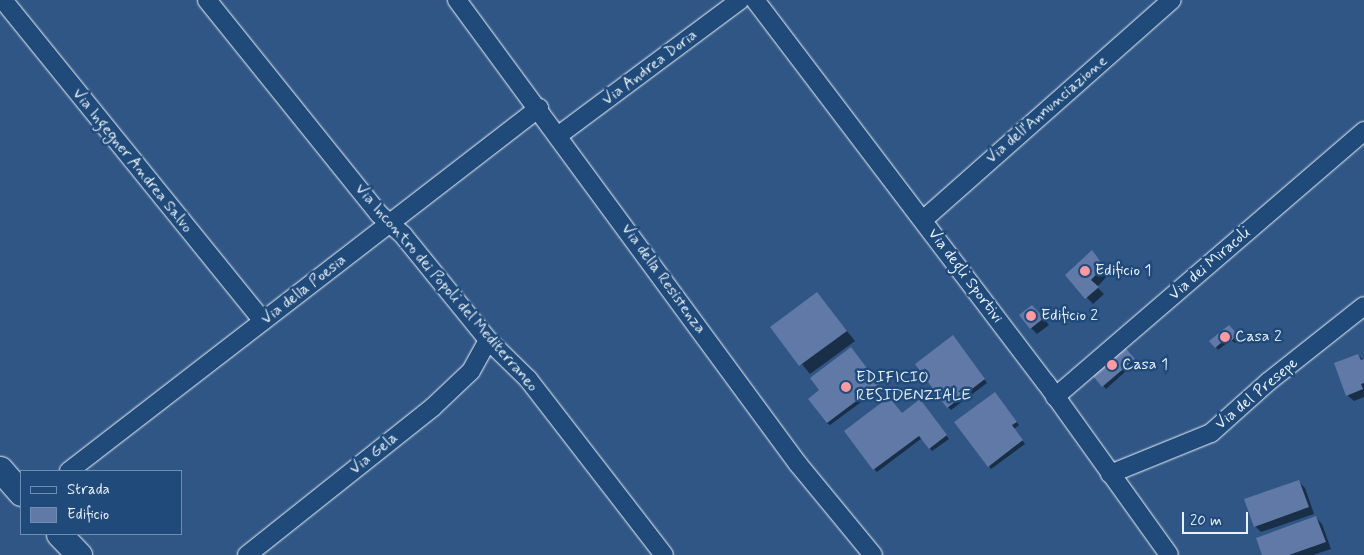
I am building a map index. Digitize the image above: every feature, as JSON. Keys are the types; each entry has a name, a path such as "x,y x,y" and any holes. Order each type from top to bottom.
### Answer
{"street":[{"name":"Via Ingegner Andrea Salvo","path":"3,0 263,321"},
{"name":"Via Incontro dei Popoli del Mediterraneo","path":"207,0 389,224 403,235 488,340 528,379 664,555"},
{"name":"Via della Resistenza","path":"457,0 559,135 798,464 873,555"},
{"name":"Via Andrea Doria","path":"559,135 740,0"},
{"name":"Via degli Sportivi","path":"756,0 1056,397 1169,555"},
{"name":"Via dell'Annunciazione","path":"923,220 1172,0"},
{"name":"Via della Poesia","path":"70,470 539,108"},
{"name":"Via dei Miracoli","path":"1056,397 1364,131"},
{"name":"Via del Presepe","path":"1110,474 1211,432 1268,382 1364,306"},
{"name":"Via Gela","path":"247,555 433,407 471,370 488,340"},
{"path":"0,469 20,491"},
{"path":"60,535 79,555"}],"building":[{"name":"Edificio 1","path":"1092,250 1104,266 1091,280 1099,287 1085,299 1065,275"},
{"path":"817,292 847,331 799,366 770,327"},
{"name":"Edificio 2","path":"1032,305 1044,318 1030,329 1019,315"},
{"name":"Casa 2","path":"1229,325 1238,335 1231,341 1227,338 1215,348 1209,341"},
{"name":"EDIFICIO RESIDENZIALE","path":"953,335 985,379 947,408 915,364"},
{"name":"Casa 1","path":"1122,344 1135,359 1102,387 1090,372"},
{"name":"EDIFICIO RESIDENZIALE","path":"851,347 879,384 827,423 808,399 819,390 810,378"},
{"path":"1358,354 1361,360 1364,359 1364,383 1361,384 1363,389 1346,396 1334,363"},
{"name":"EDIFICIO RESIDENZIALE","path":"995,392 1017,422 1012,425 1023,440 988,467 954,422"},
{"path":"889,397 902,413 920,399 947,435 929,449 919,436 873,470 844,431"},
{"path":"1299,480 1309,507 1254,527 1244,499"},
{"path":"1316,516 1326,542 1289,555 1262,555 1256,538"}],"place":[{"name":"Edificio 1","path":"1085,271"},
{"name":"Edificio 2","path":"1031,316"},
{"name":"Casa 2","path":"1225,337"},
{"name":"Casa 1","path":"1112,365"},
{"name":"EDIFICIO RESIDENZIALE","path":"846,387"}]}
